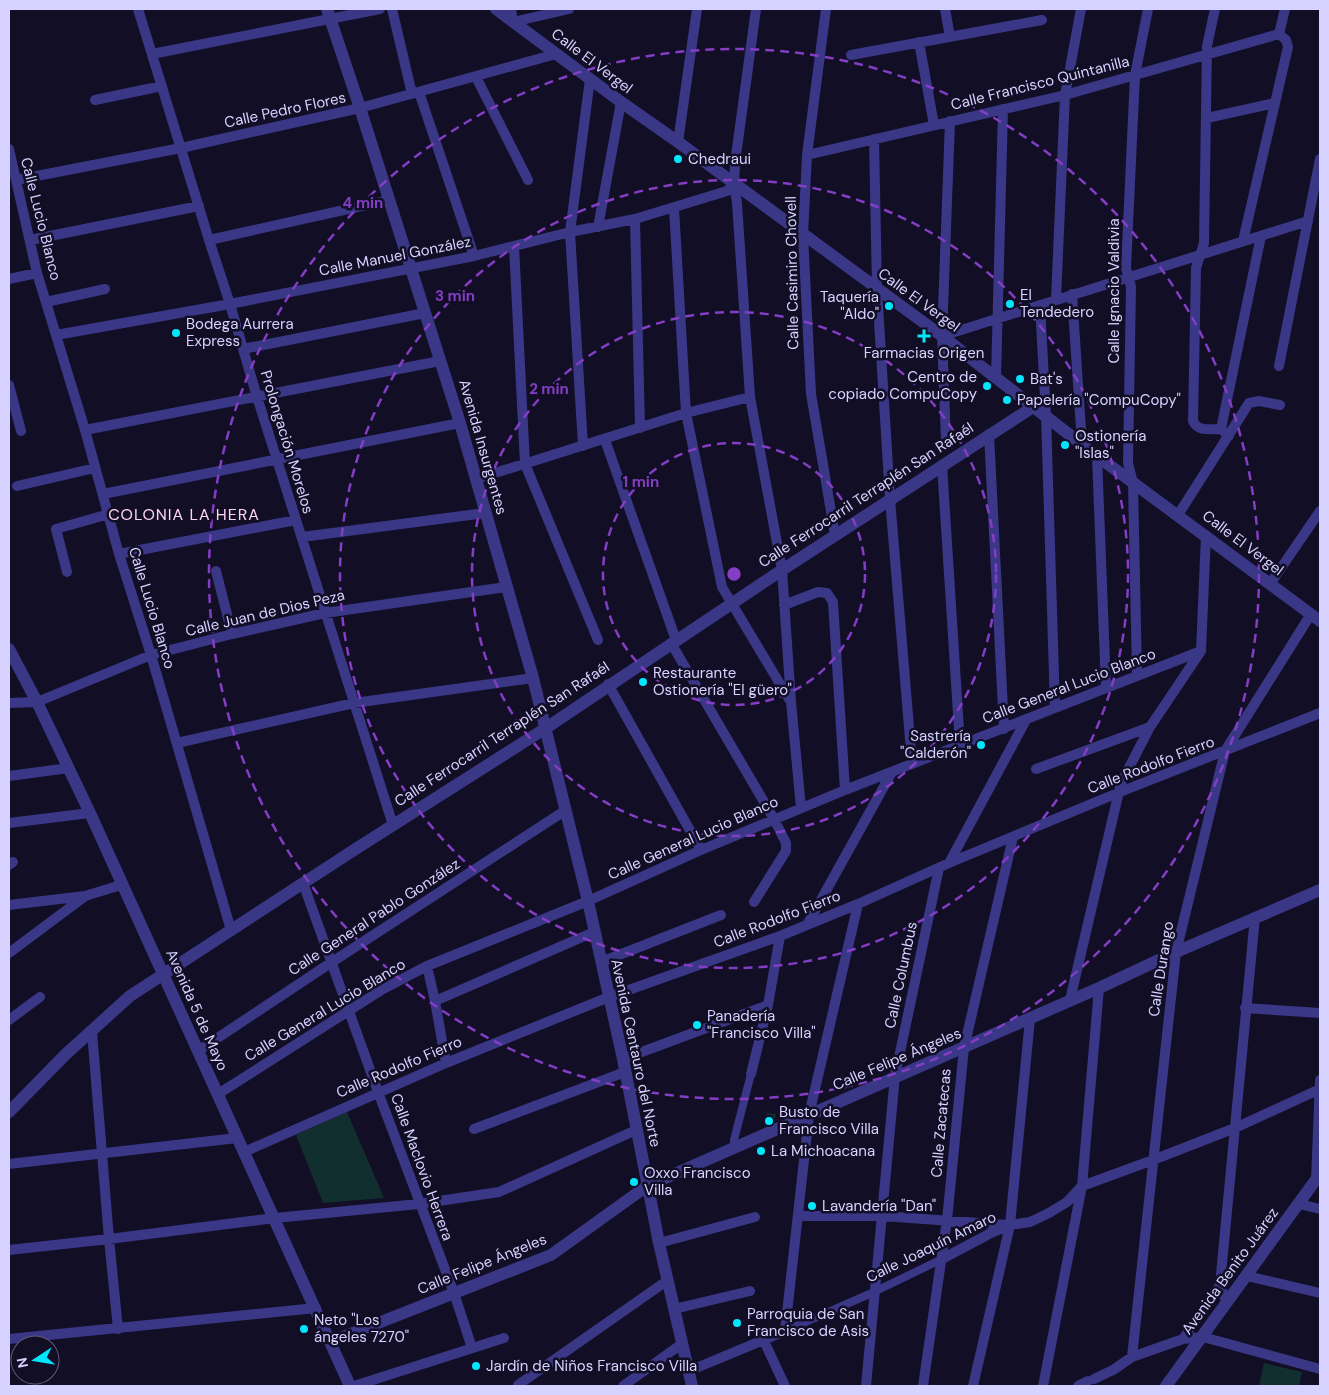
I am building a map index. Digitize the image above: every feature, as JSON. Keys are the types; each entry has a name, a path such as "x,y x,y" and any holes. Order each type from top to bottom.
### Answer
{"street":[{"name":"Prolongación Morelos","path":"138,9 276,459 393,825"},
{"path":"152,54 329,14 380,9"},
{"path":"392,9 416,93 474,256"},
{"name":"Calle El Vergel","path":"496,9 942,336 1097,456 1316,618"},
{"path":"511,9 513,22 569,9"},
{"path":"678,142 697,9"},
{"path":"756,9 735,163 734,184 737,203 750,397 782,570 790,702 801,808"},
{"name":"Calle Casimiro Chovell","path":"826,9 807,155 803,235 811,394 836,535"},
{"path":"946,9 950,38"},
{"path":"1056,299 1065,95 1082,9"},
{"name":"Calle Ignacio Valdivia","path":"1137,676 1134,483 1128,463 1130,287 1126,268 1135,75 1148,9"},
{"path":"1215,9 1207,46 1204,243 1196,268 1193,420 1195,426 1200,429 1225,432"},
{"path":"1243,241 1288,48 1286,40 1279,34 1285,9"},
{"name":"Avenida Insurgentes","path":"329,14 460,423 533,678 588,901"},
{"path":"851,55 1042,20"},
{"name":"Calle Francisco Quintanilla","path":"807,155 1065,95 1208,56 1279,34"},
{"path":"919,42 934,125"},
{"name":"Calle Pedro Flores","path":"16,180 181,148 360,108 556,54"},
{"path":"476,77 528,180"},
{"path":"583,446 570,232 590,79"},
{"path":"95,100 162,86"},
{"path":"598,227 621,102"},
{"path":"1207,118 1275,102"},
{"path":"996,378 1003,109"},
{"path":"946,442 942,336 950,121"},
{"path":"874,139 877,289 890,499 912,763"},
{"name":"Calle Lucio Blanco","path":"9,149 37,273 85,430 119,554 151,655 231,930"},
{"path":"1279,366 1320,159"},
{"name":"Calle Manuel González","path":"56,335 230,304 474,256 570,232 635,219 727,191 734,184"},
{"path":"209,240 389,200"},
{"path":"30,240 199,206"},
{"path":"674,208 686,414 722,587 790,702"},
{"path":"635,219 640,428"},
{"path":"942,336 1308,221"},
{"path":"1225,432 1261,236"},
{"path":"514,246 524,464 598,640"},
{"path":"9,279 37,273"},
{"path":"46,302 106,289"},
{"path":"1072,294 1082,444"},
{"path":"1040,305 1046,416 1055,708"},
{"path":"243,349 425,313"},
{"path":"85,430 440,361"},
{"path":"9,385 22,431"},
{"path":"476,480 686,414 750,397"},
{"path":"1178,515 1225,432 1249,403 1259,401 1280,405"},
{"name":"Calle Ferrocarril Terraplén San Rafaél","path":"9,1112 66,1054 126,999 303,883 546,728 608,684 1033,407"},
{"path":"103,494 460,423"},
{"path":"989,434 1004,729"},
{"path":"605,440 674,642 786,843 786,851 754,902"},
{"path":"1097,456 1106,688"},
{"path":"942,465 960,745"},
{"path":"17,486 95,468"},
{"path":"1270,584 1320,511"},
{"path":"302,537 485,513"},
{"path":"67,572 56,529 109,514"},
{"path":"119,554 296,520"},
{"path":"1070,1000 1121,783 1150,727 1201,651 1206,535"},
{"path":"216,571 232,634"},
{"name":"Calle Juan de Dios Peza","path":"9,703 37,702 151,655 232,634 325,613 506,587"},
{"path":"784,606 818,592 827,593 833,602 845,790"},
{"name":"Calle Durango","path":"1132,1357 1176,952 1226,752 1316,618"},
{"name":"Avenida 5 de Mayo","path":"9,649 37,702 90,813 350,1386"},
{"name":"Calle General Lucio Blanco","path":"218,1094 383,989 427,966 588,901 701,850 845,790 1201,651"},
{"path":"177,743 354,703 533,678"},
{"path":"608,684 701,850"},
{"name":"Calle Rodolfo Fierro","path":"244,1152 446,1063 609,997 780,936 1120,792 1226,752 1320,713"},
{"path":"949,863 1026,720"},
{"path":"1036,769 1150,727"},
{"path":"9,776 69,768"},
{"path":"807,925 892,772"},
{"name":"Calle General Pablo González","path":"198,1051 566,810"},
{"path":"9,823 90,813"},
{"name":"Calle Zacatecas","path":"923,1386 947,1220 964,1048 1013,837"},
{"name":"Calle Columbus","path":"866,1386 895,1076 939,868"},
{"name":"Calle Maclovio Herrera","path":"303,883 419,1204 454,1294 472,1348"},
{"path":"9,905 85,896 121,884"},
{"name":"Calle Felipe Ángeles","path":"330,1342 551,1255 647,1186 1320,890"},
{"path":"9,953 85,896"},
{"name":"Avenida Centauro del Norte","path":"588,901 624,1065 659,1243 692,1386"},
{"path":"786,1331 809,1115 858,904"},
{"path":"601,962 721,915"},
{"path":"1227,1303 1220,1285 1255,917"},
{"path":"435,1001 594,932"},
{"path":"734,1149 734,1140 768,1005 780,936"},
{"path":"427,966 446,1063"},
{"path":"1043,1386 1082,1186 1099,988"},
{"path":"9,1020 40,997"},
{"path":"474,1129 768,1005"},
{"path":"1245,1008 1320,1013"},
{"path":"973,1386 1010,1226 1030,1019"},
{"path":"92,1032 118,1329"},
{"path":"1318,1177 1320,1086"},
{"name":"Calle Joaquín Amaro","path":"689,1371 764,1341 874,1292 989,1234 1010,1226 1030,1222 1049,1214 1067,1202 1082,1186 1235,1128 1320,1086"},
{"path":"9,1250 275,1218 419,1204 500,1192 636,1130"},
{"path":"9,1164 237,1138"},
{"name":"Avenida Benito Juárez","path":"1166,1386 1318,1177"},
{"path":"1299,1204 1320,1209"},
{"path":"798,1216 882,1216 1010,1226"},
{"path":"659,1243 755,1217"},
{"path":"1247,1276 1320,1293"},
{"path":"518,1385 668,1280"},
{"path":"1182,1339 1220,1285"},
{"path":"674,1309 750,1291"},
{"path":"9,1340 316,1308"},
{"path":"1078,1386 1114,1370 1132,1357 1182,1339 1203,1337 1320,1369"},
{"path":"354,1386 504,1338"},
{"path":"764,1341 785,1386"},
{"path":"623,1386 683,1343"}],"green space":[{"path":"347,1112 384,1198 323,1203 296,1135"},
{"path":"767,1113 776,1114 774,1123 764,1127"},
{"path":"1264,1363 1302,1372 1299,1386 1259,1386"}],"place":[{"name":"Chedraui","path":"678,159"},
{"name":"El Tendedero","path":"1010,304"},
{"name":"Taquería \"Aldo\"","path":"889,306"},
{"name":"Bodega Aurrera Express","path":"176,333"},
{"name":"Farmacias Origen","path":"924,336"},
{"name":"Bat's","path":"1020,379"},
{"name":"Centro de copiado CompuCopy","path":"987,386"},
{"name":"Papelería \"CompuCopy\"","path":"1007,400"},
{"name":"Ostionería \"Islas\"","path":"1065,445"},
{"name":"Restaurante Ostionería \"El güero\"","path":"643,682"},
{"name":"Sastrería \"Calderón\"","path":"981,745"},
{"name":"Panadería \"Francisco Villa\"","path":"697,1025"},
{"name":"Busto de Francisco Villa","path":"769,1121"},
{"name":"La Michoacana","path":"761,1151"},
{"name":"Oxxo Francisco Villa","path":"634,1182"},
{"name":"Lavandería \"Dan\"","path":"812,1206"},
{"name":"Parroquia de San Francisco de Asis","path":"737,1323"},
{"name":"Neto \"Los ángeles 7270\"","path":"304,1329"},
{"name":"Jardín de Niños Francisco Villa","path":"476,1366"}],"district":[{"name":"COLONIA LA HERA","path":"184,514"}]}
